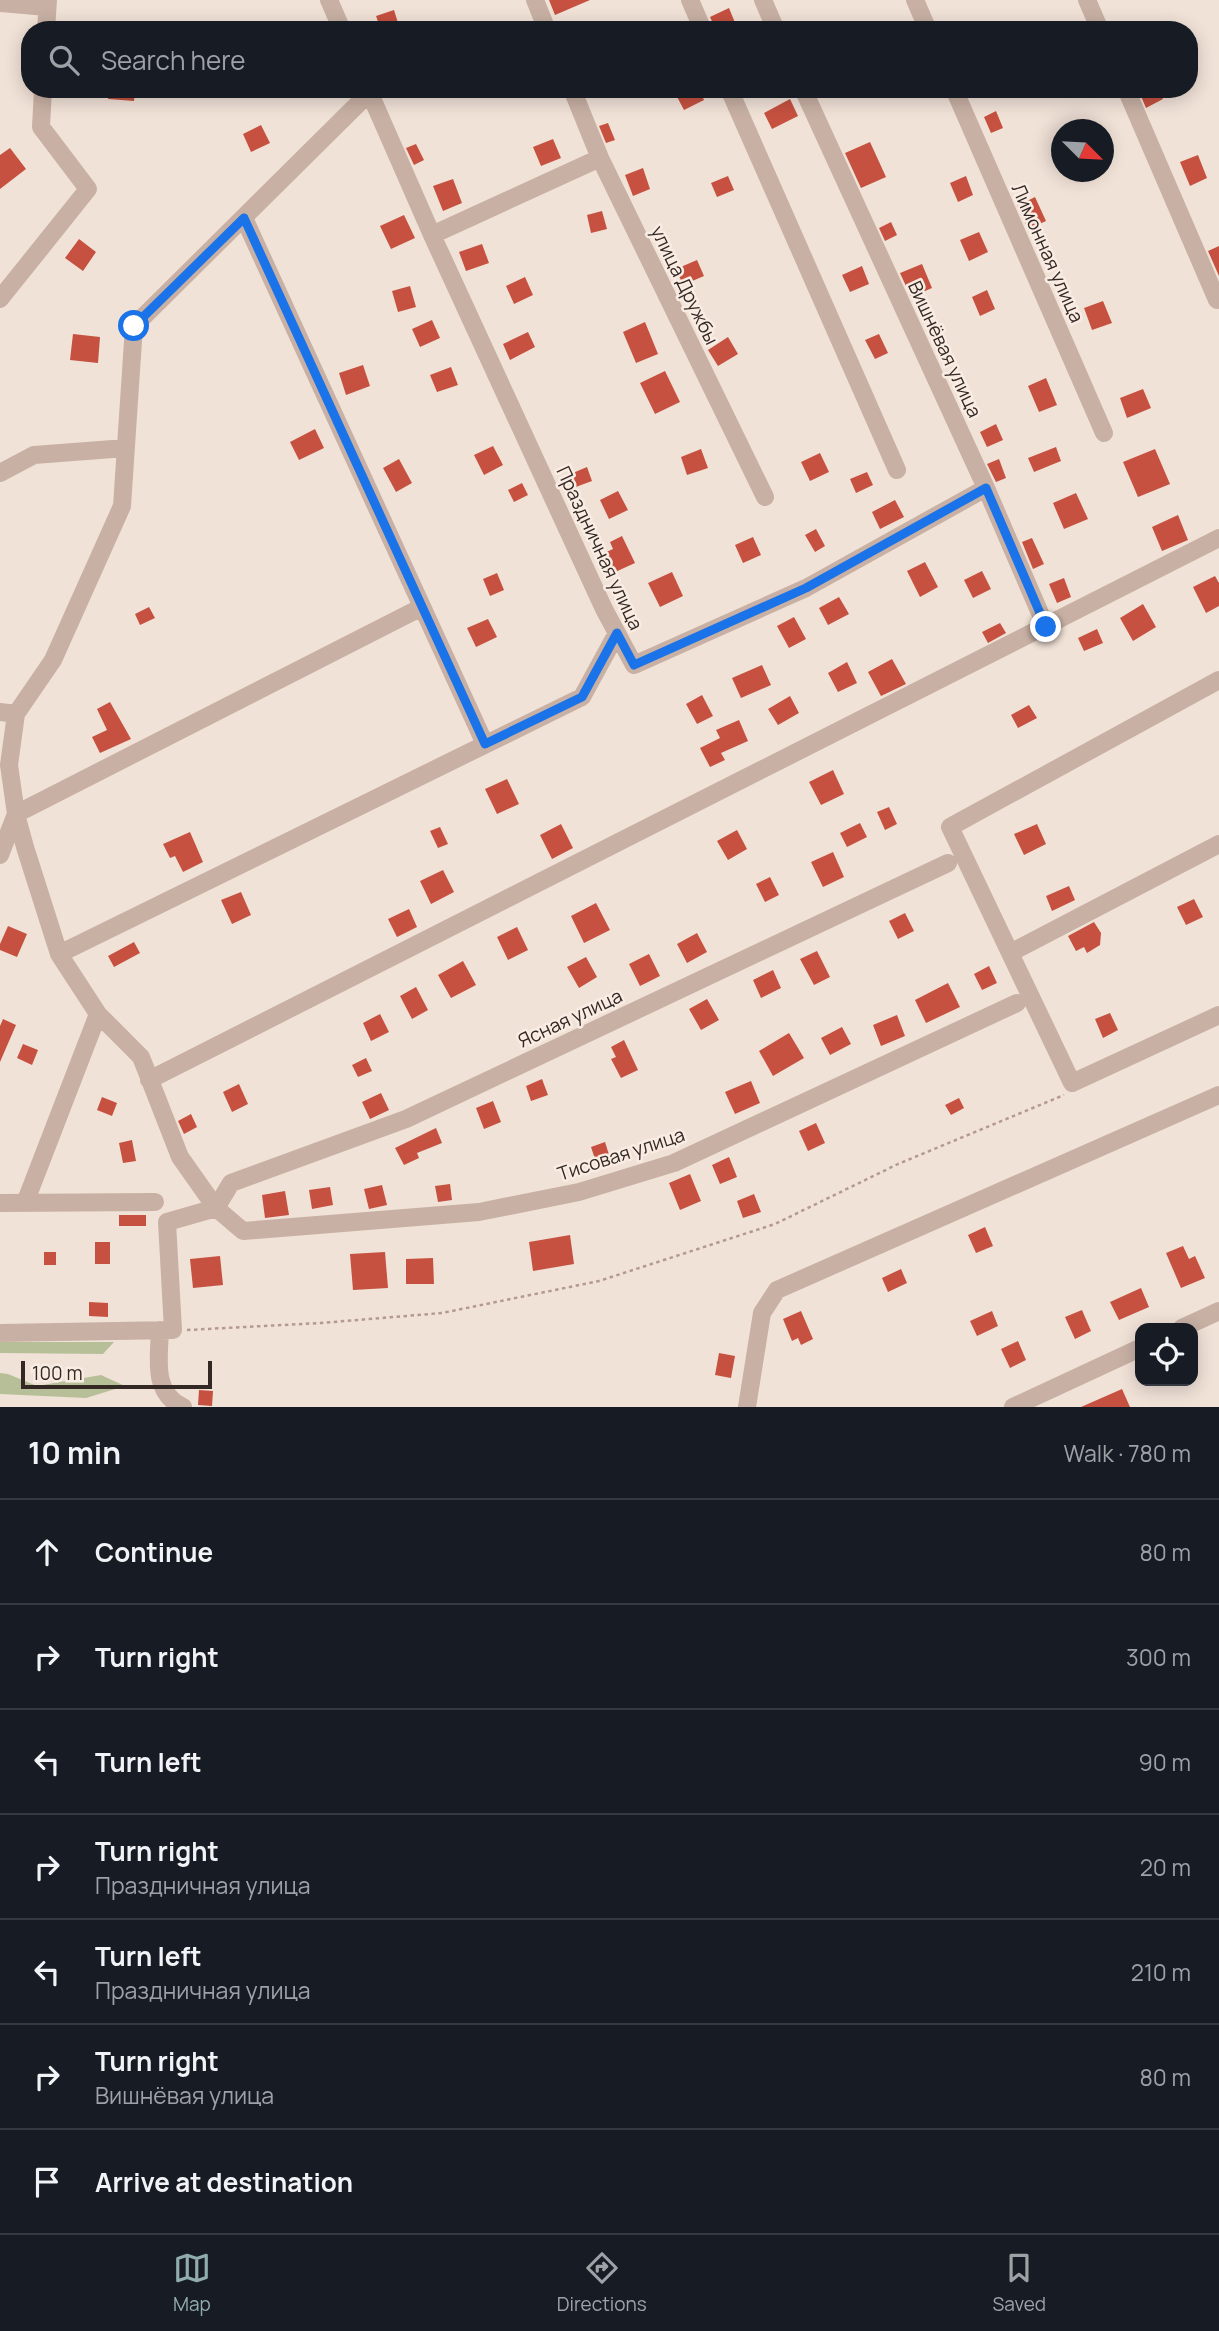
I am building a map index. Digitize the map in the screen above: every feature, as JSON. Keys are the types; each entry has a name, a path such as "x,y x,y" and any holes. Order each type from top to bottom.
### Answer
{"street":[{"path":"329,0 338,21"},
{"path":"535,0 543,21"},
{"path":"690,0 699,21"},
{"path":"763,0 772,21"},
{"path":"915,0 924,21"},
{"path":"1087,0 1096,21"},
{"path":"0,3 48,4"},
{"path":"0,299 88,189 41,127 43,98"},
{"path":"8,713 53,660 122,506 134,326 362,98"},
{"name":"Праздничная улица","path":"372,98 432,235 634,665 806,588 986,488"},
{"name":"улица Дружбы","path":"576,98 600,158 765,497"},
{"path":"733,98 897,470"},
{"name":"Вишнёвая улица","path":"807,98 986,488 1046,627"},
{"name":"Лимонная улица","path":"958,98 1104,433"},
{"path":"1130,98 1217,300"},
{"path":"432,235 600,158"},
{"path":"244,218 485,744"},
{"path":"0,473 34,455 125,448"},
{"path":"149,1080 1219,538"},
{"path":"0,855 16,814 422,607"},
{"path":"59,954 582,697 617,633"},
{"path":"1219,680 950,827 1072,1083 1219,1015"},
{"name":"Тисовая улица","path":"8,713 9,765 16,814 59,954 98,1014 141,1057 180,1157 216,1208 243,1231 479,1212 579,1192 674,1163 1017,1003"},
{"path":"1010,953 1219,844"},
{"name":"Ясная улица","path":"216,1208 231,1183 407,1119 948,863"},
{"path":"25,1203 98,1014"},
{"path":"747,1407 762,1312 777,1290 1219,1095"},
{"path":"0,1203 155,1202"},
{"path":"183,1407 173,1402 162,1387 159,1366 167,1330 167,1222 216,1208"},
{"path":"1193,1323 1219,1311"},
{"path":"0,1333 167,1330"},
{"path":"1013,1407 1135,1350"}],"path":[{"path":"167,1330 442,1313 598,1280 775,1224 898,1164 1071,1092 1072,1083"}],"green space":[{"path":"0,1342 114,1342 103,1354 0,1353"},
{"path":"0,1373 37,1386 101,1375 125,1386 86,1398 0,1394"}],"building":[{"path":"549,0 590,0 555,15"},
{"path":"729,8 734,21 712,21 710,17"},
{"path":"394,10 397,21 378,21 376,16"},
{"path":"108,98 134,98 134,101"},
{"path":"678,98 703,98 704,100 684,110"},
{"path":"1142,98 1162,98 1163,99 1146,108"},
{"path":"790,99 798,116 772,129 764,113"},
{"path":"996,111 1003,128 991,133 984,117"},
{"path":"608,123 615,140 606,143 599,126"},
{"path":"261,125 270,143 251,152 243,134"},
{"path":"553,139 561,158 541,166 533,147"},
{"path":"870,142 886,177 861,188 845,153"},
{"path":"416,144 424,160 414,165 406,148"},
{"path":"10,148 26,169 0,189 0,155"},
{"path":"1198,155 1207,178 1190,186 1180,162"},
{"path":"643,168 650,189 633,196 625,175"},
{"path":"728,176 734,190 717,197 711,183"},
{"path":"966,176 973,195 958,202 950,183"},
{"path":"453,179 462,203 443,211 433,186"},
{"path":"1035,197 1046,221 1028,229 1017,206"},
{"path":"602,211 607,229 591,233 587,215"},
{"path":"404,215 415,238 391,249 380,226"},
{"path":"891,222 897,235 885,241 879,228"},
{"path":"979,232 988,252 969,261 960,240"},
{"path":"79,239 96,252 83,271 65,258"},
{"path":"482,244 489,263 466,271 459,252"},
{"path":"1219,246 1219,276 1208,251"},
{"path":"697,260 704,276 683,285 676,269"},
{"path":"922,264 932,288 911,297 900,273"},
{"path":"862,266 869,284 850,292 842,275"},
{"path":"525,277 533,295 514,304 506,286"},
{"path":"410,286 416,307 398,312 392,291"},
{"path":"987,290 995,309 980,316 972,297"},
{"path":"1103,301 1112,323 1092,330 1084,308"},
{"path":"432,320 440,338 420,347 412,329"},
{"path":"645,322 658,354 636,363 623,332"},
{"path":"528,332 535,347 510,360 503,344"},
{"path":"73,334 100,337 98,363 70,360"},
{"path":"879,334 888,353 875,359 865,340"},
{"path":"728,337 738,354 718,366 708,350"},
{"path":"363,365 370,386 346,395 339,373"},
{"path":"451,367 458,385 437,392 430,375"},
{"path":"665,371 680,402 655,414 640,383"},
{"path":"1046,378 1057,405 1039,412 1028,386"},
{"path":"1143,389 1151,408 1127,418 1120,398"},
{"path":"996,424 1003,440 987,447 980,432"},
{"path":"315,429 324,448 299,460 290,442"},
{"path":"493,446 503,465 484,475 474,455"},
{"path":"1056,447 1061,461 1034,472 1028,458"},
{"path":"701,449 708,468 687,475 681,457"},
{"path":"1155,449 1170,484 1138,497 1123,462"},
{"path":"820,453 829,472 810,481 801,462"},
{"path":"399,459 412,483 396,492 383,468"},
{"path":"999,459 1006,478 996,482 987,464"},
{"path":"587,467 592,481 573,488 568,475"},
{"path":"867,472 873,485 856,493 850,479"},
{"path":"522,483 528,495 514,502 508,490"},
{"path":"618,491 628,510 609,519 600,500"},
{"path":"1076,493 1088,519 1064,529 1053,503"},
{"path":"895,500 904,517 880,529 872,512"},
{"path":"1178,515 1188,540 1162,551 1152,527"},
{"path":"816,529 825,546 815,552 805,535"},
{"path":"622,536 635,563 613,573 604,553 613,549 610,542"},
{"path":"753,537 761,555 743,563 735,545"},
{"path":"1032,538 1044,564 1033,569 1022,542"},
{"path":"925,562 938,587 920,597 907,571"},
{"path":"982,571 991,589 973,598 964,580"},
{"path":"672,572 683,596 660,607 648,583"},
{"path":"497,573 504,590 490,596 483,579"},
{"path":"1215,576 1219,583 1219,606 1206,613 1193,587"},
{"path":"1064,578 1071,597 1057,603 1049,584"},
{"path":"839,597 849,614 828,625 819,608"},
{"path":"1143,604 1156,627 1133,641 1120,618"},
{"path":"149,607 155,618 140,625 135,614"},
{"path":"794,617 806,639 789,648 777,626"},
{"path":"488,619 497,637 476,647 467,628"},
{"path":"1000,623 1006,633 988,643 982,632"},
{"path":"1097,629 1103,643 1084,651 1078,638"},
{"path":"892,659 906,684 881,696 868,672"},
{"path":"847,662 857,683 838,692 828,673"},
{"path":"762,665 771,685 741,698 732,678"},
{"path":"702,695 713,716 697,724 686,704"},
{"path":"790,696 799,713 778,725 768,709"},
{"path":"110,702 131,739 100,753 92,737 107,730 97,709"},
{"path":"1029,705 1037,718 1018,728 1011,715"},
{"path":"739,720 748,741 721,753 725,760 710,767 700,748 720,738 716,730"},
{"path":"833,770 844,794 821,805 809,782"},
{"path":"507,779 519,804 497,814 485,789"},
{"path":"889,807 897,824 885,830 877,812"},
{"path":"860,823 867,837 847,847 840,833"},
{"path":"561,824 573,848 552,859 540,835"},
{"path":"1037,824 1046,844 1024,855 1014,834"},
{"path":"440,827 448,844 438,848 430,831"},
{"path":"737,830 747,849 728,860 717,841"},
{"path":"190,832 203,862 183,872 175,856 170,858 163,844"},
{"path":"833,852 844,877 823,887 811,862"},
{"path":"443,870 454,892 431,904 420,881"},
{"path":"770,877 779,895 765,902 756,884"},
{"path":"1069,886 1075,900 1052,911 1046,896"},
{"path":"241,892 251,915 232,924 221,900"},
{"path":"1194,899 1203,917 1186,925 1177,907"},
{"path":"596,903 610,930 584,943 571,916"},
{"path":"409,909 417,927 397,937 388,919"},
{"path":"905,913 914,931 898,939 889,921"},
{"path":"1094,922 1101,933 1100,945 1087,953 1084,947 1076,951 1068,936"},
{"path":"8,926 27,934 17,957 0,950"},
{"path":"517,927 528,950 508,960 497,937"},
{"path":"697,933 707,952 687,963 677,944"},
{"path":"134,942 140,953 114,967 108,956"},
{"path":"817,951 830,977 814,985 800,959"},
{"path":"649,954 660,976 640,986 629,964"},
{"path":"586,957 597,977 579,988 567,967"},
{"path":"463,961 476,985 451,998 438,975"},
{"path":"989,966 997,983 982,990 974,974"},
{"path":"773,970 781,988 761,998 753,980"},
{"path":"948,983 960,1007 926,1023 915,1000"},
{"path":"416,987 428,1010 412,1019 400,996"},
{"path":"707,999 719,1020 701,1030 689,1009"},
{"path":"1110,1013 1118,1030 1103,1038 1095,1019"},
{"path":"380,1014 389,1032 371,1041 363,1023"},
{"path":"897,1015 905,1036 881,1046 873,1025"},
{"path":"3,1019 16,1025 0,1062 0,1026"},
{"path":"842,1027 851,1044 830,1055 821,1038"},
{"path":"789,1033 804,1058 773,1076 759,1051"},
{"path":"624,1040 638,1070 621,1078 611,1059 616,1057 611,1047"},
{"path":"23,1044 38,1050 32,1065 17,1058"},
{"path":"366,1058 372,1071 358,1077 352,1065"},
{"path":"542,1079 548,1095 531,1101 526,1086"},
{"path":"751,1081 760,1103 735,1114 725,1092"},
{"path":"239,1084 248,1104 232,1112 223,1092"},
{"path":"381,1093 389,1110 370,1119 362,1102"},
{"path":"102,1097 117,1103 112,1116 97,1110"},
{"path":"959,1098 964,1108 951,1115 945,1105"},
{"path":"493,1101 501,1122 484,1129 476,1108"},
{"path":"191,1114 197,1127 184,1134 178,1121"},
{"path":"816,1123 825,1143 808,1151 799,1131"},
{"path":"436,1128 442,1143 417,1153 419,1158 404,1165 395,1148"},
{"path":"132,1140 136,1161 123,1163 119,1143"},
{"path":"605,1142 611,1161 597,1165 591,1147"},
{"path":"729,1157 737,1177 720,1184 712,1165"},
{"path":"690,1174 701,1201 680,1210 669,1183"},
{"path":"450,1184 452,1200 438,1202 435,1186"},
{"path":"382,1185 387,1205 369,1209 364,1189"},
{"path":"330,1187 333,1205 312,1209 309,1190"},
{"path":"285,1191 289,1215 265,1218 262,1195"},
{"path":"754,1194 761,1212 743,1218 737,1201"},
{"path":"119,1215 146,1215 146,1226 119,1226"},
{"path":"985,1227 993,1246 976,1253 968,1235"},
{"path":"570,1235 574,1264 533,1271 529,1242"},
{"path":"95,1242 110,1242 110,1264 95,1264"},
{"path":"1183,1246 1189,1259 1195,1256 1205,1278 1181,1288 1166,1253"},
{"path":"44,1252 56,1252 56,1265 44,1265"},
{"path":"385,1252 388,1288 353,1290 350,1254"},
{"path":"220,1256 223,1285 193,1288 190,1259"},
{"path":"433,1258 434,1284 406,1284 406,1259"},
{"path":"901,1269 907,1283 888,1292 882,1278"},
{"path":"1141,1288 1149,1307 1119,1320 1110,1302"},
{"path":"89,1302 108,1303 108,1317 89,1316"},
{"path":"1082,1310 1091,1331 1075,1339 1065,1317"},
{"path":"801,1311 813,1339 801,1345 798,1338 792,1341 783,1319"},
{"path":"992,1311 998,1326 977,1336 970,1321"},
{"path":"1018,1341 1026,1360 1010,1368 1001,1349"},
{"path":"719,1353 735,1356 731,1378 715,1375"},
{"path":"1122,1389 1130,1407 1081,1407"},
{"path":"199,1390 213,1391 212,1406 198,1405"}],"route":[{"path":"134,326 244,218 485,744 582,697 617,633 634,665 806,588 986,488 1046,627"}]}
